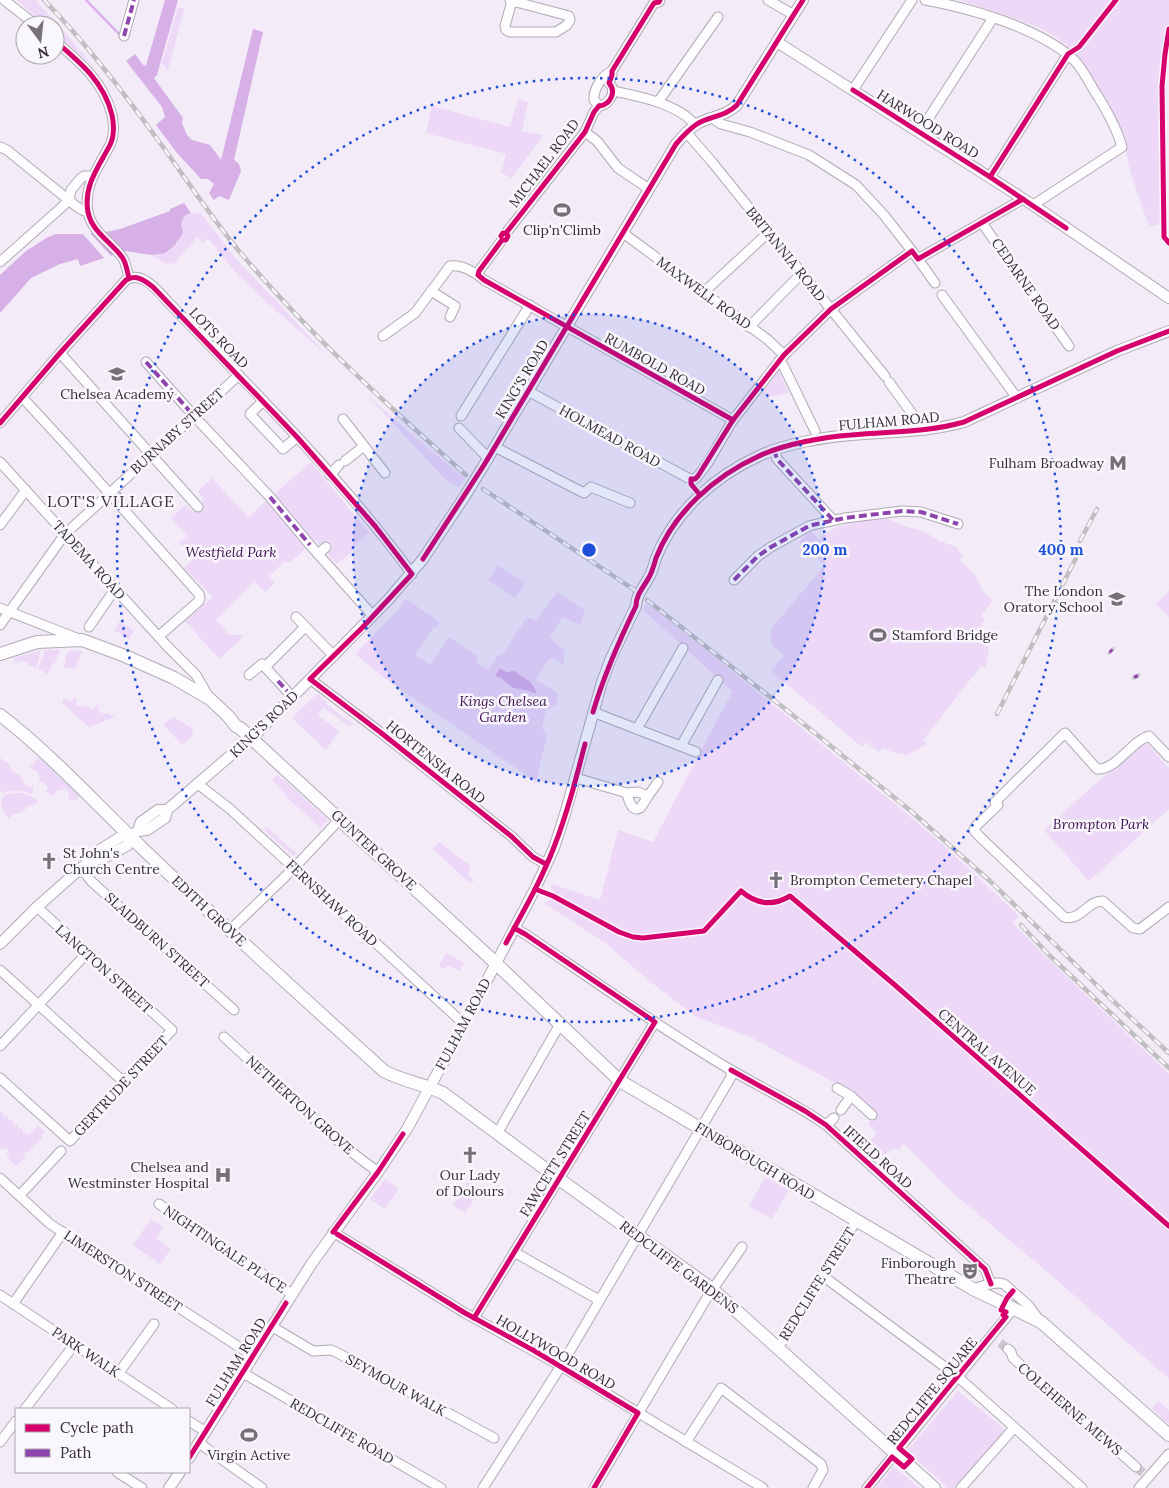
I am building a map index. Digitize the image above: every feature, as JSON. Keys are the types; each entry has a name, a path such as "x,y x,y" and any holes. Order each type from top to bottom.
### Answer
{"highway":[{"path":"0,654 47,640 77,640"},
{"name":"GUNTER GROVE","path":"77,640 125,656 158,670 210,699 234,724 252,738 496,963"},
{"name":"EDITH GROVE","path":"0,715 134,834 230,930 384,1071 392,1076 430,1087"},
{"name":"FINBOROUGH ROAD","path":"496,963 620,1081 973,1289 1041,1322 1169,1435"},
{"name":"REDCLIFFE GARDENS","path":"430,1087 443,1092 559,1179 712,1289 934,1488"}],"main road":[{"name":"KING'S ROAD","path":"0,944 85,865 106,858 128,844 134,834 147,830 165,818 167,810 252,738 412,574 486,462 676,144 695,125 727,114 737,105 803,0"},
{"name":"HARWOOD ROAD","path":"777,42 1024,199 1169,298"},
{"name":"FULHAM ROAD","path":"190,1456 271,1326 333,1232 378,1172 407,1129 464,1024 535,889 559,832 576,778 593,712 611,658 636,606 641,604 649,587 648,580 660,547 672,527 692,503 732,471 758,456 774,450 851,435 924,430 964,422 1117,350 1169,331"},
{"path":"169,1488 179,1473"}],"street":[{"path":"4,0 23,15"},
{"path":"124,36 134,0"},
{"path":"511,0 569,16 570,20 556,32 510,32 506,30 505,26 511,0"},
{"path":"768,0 794,15"},
{"path":"853,90 912,0"},
{"path":"925,0 950,5 993,18 1054,44 1076,62 1104,107 1122,147 1033,205"},
{"path":"656,1 612,71 608,86 606,104 599,106 593,97 597,87 608,86 658,102 680,112 691,119 695,125"},
{"path":"658,102 718,17"},
{"path":"919,133 993,18"},
{"path":"0,423 60,353 129,278 126,264 92,224 88,212 88,197 93,176 113,137 114,122 110,107 105,94 94,78 65,50"},
{"path":"990,177 1068,54"},
{"name":"MICHAEL ROAD","path":"478,275 504,237 585,132 594,112 599,106"},
{"path":"712,118 721,124 750,132 809,155 856,185 884,215 935,283"},
{"path":"585,132 597,141 618,168 649,189"},
{"name":"BRITANNIA ROAD","path":"686,132 832,309 924,430"},
{"path":"0,147 7,150 82,210 88,212"},
{"path":"0,262 54,216 69,200 71,190 81,178 88,175 93,176"},
{"path":"918,258 1024,199"},
{"name":"CEDARNE ROAD","path":"982,222 1069,346"},
{"path":"703,293 769,232"},
{"name":"MAXWELL ROAD","path":"623,233 767,340 781,358 815,431"},
{"path":"733,420 781,358 832,309 912,250"},
{"name":"RUMBOLD ROAD","path":"431,291 450,266 456,265 478,275 733,420"},
{"path":"749,327 802,273"},
{"name":"LOTS ROAD","path":"129,278 139,278 153,286 239,375 297,437 375,526 412,574"},
{"path":"383,336 415,313 431,291 455,306 450,317"},
{"path":"942,295 1016,398"},
{"path":"461,416 530,305"},
{"path":"60,353 198,507"},
{"path":"146,362 270,497 373,616"},
{"name":"BURNABY STREET","path":"0,624 65,534 239,375"},
{"name":"HOLMEAD ROAD","path":"528,391 693,480 707,464 733,420"},
{"path":"22,397 200,598 199,601 159,636"},
{"path":"263,401 250,414 283,449 297,437"},
{"path":"343,419 385,473"},
{"path":"458,428 486,462"},
{"path":"330,475 364,446"},
{"path":"495,447 584,493 592,487 630,503"},
{"path":"774,450 777,459 833,520"},
{"name":"TADEMA ROAD","path":"0,462 115,589 196,674 210,699"},
{"path":"0,525 26,490"},
{"path":"734,580 758,556 771,547 809,526 833,520 902,510 921,512 958,524"},
{"path":"318,554 326,547"},
{"path":"89,626 115,589"},
{"path":"0,608 77,640"},
{"path":"296,617 334,656"},
{"path":"42,624 48,634 47,640"},
{"path":"265,667 305,627"},
{"path":"637,729 684,648"},
{"path":"179,656 182,669 179,681"},
{"path":"249,675 262,664 287,691"},
{"name":"HORTENSIA ROAD","path":"310,679 394,743 510,836 533,857 546,864"},
{"path":"681,746 718,680"},
{"path":"593,712 696,752"},
{"path":"1169,757 1149,736 1143,737 1125,754 1103,769 1097,769 1065,733 995,802 998,805 974,830 1064,917 1076,916 1095,901 1103,901 1133,928 1140,930 1169,907"},
{"path":"576,778 627,793 638,792 648,796"},
{"path":"627,793 630,804 635,808 640,808 658,782"},
{"name":"FERNSHAW ROAD","path":"198,784 230,809 464,1024"},
{"path":"230,930 294,868 340,819"},
{"name":"SLAIDBURN STREET","path":"85,865 87,877 234,1010"},
{"name":"LANGTON STREET","path":"38,907 172,1030"},
{"name":"IFIELD ROAD","path":"514,928 731,1070 805,1111 826,1125 985,1269 991,1284"},
{"path":"0,1046 87,952"},
{"path":"0,970 125,1082"},
{"name":"FAWCETT STREET","path":"474,1318 655,1022"},
{"path":"498,1132 560,1024"},
{"name":"GERTRUDE STREET","path":"0,1078 70,1142 172,1030"},
{"name":"NETHERTON GROVE","path":"224,1037 346,1148 378,1172"},
{"path":"483,1488 561,1366 731,1077 731,1070"},
{"path":"837,1088 851,1096 872,1115"},
{"path":"841,1110 851,1096"},
{"path":"826,1125 834,1118"},
{"path":"20,1196 61,1151"},
{"name":"LIMERSTON STREET","path":"0,1178 50,1224 253,1356"},
{"name":"NIGHTINGALE PLACE","path":"159,1204 292,1294"},
{"name":"REDCLIFFE STREET","path":"778,1348 856,1221"},
{"path":"5,1301 63,1232"},
{"name":"HOLLYWOOD ROAD","path":"333,1232 474,1318 561,1366 763,1488"},
{"path":"598,1487 638,1413 712,1289 742,1247"},
{"path":"514,1252 599,1300"},
{"path":"823,1276 957,1376"},
{"path":"973,1289 991,1284"},
{"name":"FINBOROUGH ROAD","path":"991,1284 1004,1284 1029,1306 1041,1322"},
{"name":"PARK WALK","path":"5,1301 170,1408"},
{"name":"REDCLIFFE SQUARE","path":"866,1488 1014,1308"},
{"path":"118,1374 154,1324"},
{"name":"SEYMOUR WALK","path":"271,1326 313,1351 331,1350 336,1352 494,1438"},
{"path":"991,1336 1000,1342"},
{"path":"26,1408 74,1345"},
{"name":"COLEHERNE MEWS","path":"1008,1349 1013,1358 1136,1467"},
{"name":"REDCLIFFE ROAD","path":"243,1373 441,1488"},
{"name":"REDCLIFFE SQUARE","path":"957,1376 1082,1488"},
{"path":"686,1442 721,1388 821,1464 823,1470 813,1488"},
{"path":"190,1421 206,1432"},
{"path":"0,1442 15,1422"},
{"path":"961,1488 1014,1428"},
{"path":"199,1443 262,1488"},
{"path":"1139,1488 1146,1475 1169,1454"},
{"path":"120,1473 142,1488"}],"green space":[{"path":"17,0 35,0 49,15 34,15"},
{"path":"959,0 1169,0 1169,46 1164,76 1166,222 1150,227 1130,171 1123,136 1118,124 1079,60 1065,44 1038,27"},
{"path":"178,7 184,9 168,70 162,63"},
{"path":"65,33 93,66 65,42"},
{"path":"518,99 528,102 522,131 543,135 512,178 501,173 506,154 426,133 432,106 510,127"},
{"path":"200,212 237,260 327,355 236,273 208,238 203,243 197,237 180,255 177,262 164,263 152,255 159,254 180,238 183,232 181,224 184,216"},
{"path":"779,371 789,393 766,398 764,389"},
{"path":"366,394 465,478 458,488 445,479"},
{"name":"Westfield Park","path":"311,462 369,533 353,546 355,549 337,564 327,553 334,547 328,540 320,546 316,540 289,563 285,561 269,576 275,583 265,592 255,582 216,619 229,635 242,635 243,637 219,659 185,621 213,597 184,568 193,559 186,548 179,543 187,536 171,518 186,505 193,512 204,501 198,491 212,478 248,517"},
{"name":"Stamford Bridge","path":"887,517 894,523 896,521 925,532 941,542 943,541 948,545 958,548 963,556 960,560 974,573 984,593 993,600 981,616 985,620 981,625 989,646 985,668 981,666 923,740 927,743 906,756 902,753 898,754 882,748 879,752 866,742 862,747 771,671 784,655 772,645 770,630 825,565 799,543 809,530 819,539 832,529 847,525 847,521"},
{"path":"498,565 525,583 515,598 488,580"},
{"path":"1169,591 1169,617 1156,604"},
{"name":"Kings Chelsea Garden","path":"557,592 585,610 580,625 563,617 550,636 565,651 563,665 553,658 549,659 537,677 538,681 558,693 556,705 546,711 542,728 547,735 536,782 387,680 355,654 400,608 406,599 440,622 436,628 434,627 415,655 430,665 449,637 479,657 476,662 488,670 499,654 502,655 527,617 536,621"},
{"path":"646,603 941,843 1019,916 1013,923 1041,952 1169,1074 1169,1379 1052,1276 946,1187 904,1144 898,1150 896,1148 892,1149 878,1160 864,1147 877,1133 868,1124 877,1114 852,1092 752,1038 695,1016 652,983 604,942 544,903 551,899 554,893 552,884 600,900 618,830 653,842 733,692 643,610"},
{"path":"120,621 134,631 129,639 114,630"},
{"path":"41,650 36,669 27,665 27,662 19,661 15,664 14,658"},
{"path":"45,650 60,650 48,674 38,670"},
{"path":"70,650 82,651 75,669 64,668 66,656"},
{"path":"318,693 327,702 326,704 353,724 351,726 346,724 323,707 318,715 339,731 326,750 292,718"},
{"path":"63,698 70,702 74,698 77,699 76,705 84,707 85,705 93,709 97,705 99,706 99,712 115,717 89,727 62,703"},
{"path":"174,717 193,731 192,736 184,744 180,743 163,724"},
{"name":"Brompton Park","path":"1144,740 1169,768 1169,809 1089,881 1044,830"},
{"path":"40,757 59,773 57,776 65,780 79,793 78,799 70,800 68,798 69,793 65,789 56,791 51,796 47,793 48,787 40,782 38,772 29,768"},
{"path":"0,758 10,764 9,766 21,776 26,785 33,786 32,795 22,791 3,793 3,791 0,791"},
{"path":"277,775 328,820 320,828 272,780"},
{"path":"23,793 37,799 39,804 26,806 23,813 15,813 8,819 1,800 6,794"},
{"path":"267,827 296,853 294,856 264,830"},
{"path":"439,842 471,866 468,875 474,880 471,884 433,849"},
{"path":"446,953 464,963 460,971 447,965 444,969 439,966"},
{"path":"2,1111 3,1116 7,1115 10,1121 11,1119 14,1122 12,1124 16,1124 19,1130 21,1128 24,1134 29,1135 38,1125 45,1132 42,1135 43,1137 27,1153 23,1153 26,1156 16,1166 6,1154 9,1151 5,1147 2,1150 0,1148 0,1113"},
{"path":"766,1176 789,1190 772,1219 749,1206"},
{"path":"385,1179 399,1189 385,1209 370,1199"},
{"path":"469,1181 481,1189 465,1213 453,1205"},
{"path":"151,1219 163,1227 156,1238 171,1249 160,1264 133,1245"},
{"path":"958,1391 1005,1430 957,1488 948,1488 907,1451"},
{"path":"1158,1401 1169,1411 1169,1424 1152,1409"},
{"path":"894,1467 919,1488 876,1488"}],"shaded area":[{"path":"165,0 178,0 157,75 154,78 183,118 182,123 187,135 192,140 210,145 221,160 253,29 263,32 234,160 239,164 241,171 229,200 219,196 214,200 209,193 214,184 208,179 201,179 177,153 156,125 165,117 162,107 126,61 135,54 144,66 146,65"},
{"path":"184,203 191,213 184,216 181,224 183,232 180,238 165,253 152,255 125,251 80,266 78,259 60,264 31,278 0,313 0,275 26,251 48,237 56,234 81,234 120,229 170,211 170,209"},
{"path":"500,668 507,673 514,672 527,680 533,685 537,694 513,688 501,678 495,676"}],"pier":[{"path":"88,231 113,258 107,261 81,232"}],"waterway":[{"path":"86,0 120,35"}],"tunnel":[{"path":"1000,1343 1008,1349"},
{"path":"1136,1467 1143,1473"}],"railway":[{"path":"44,0 106,71 219,226 265,281 348,367 466,475"},
{"path":"483,489 636,591"},
{"path":"1080,541 1097,509"},
{"path":"997,714 1076,558"},
{"path":"647,600 912,812 990,881 1169,1053"},
{"path":"1021,925 1048,954 1169,1068"}],"marked path":[{"path":"124,36 134,0"},
{"path":"146,362 194,416"},
{"path":"774,450 777,459 833,520"},
{"path":"270,497 310,545"},
{"path":"734,580 758,556 809,526 845,518 902,511 921,512 958,524"},
{"path":"278,681 287,691"}],"cycle path":[{"path":"599,106 611,98 612,90 609,83 612,71 654,3 660,0"},
{"path":"423,559 484,465 676,144 697,124 728,112 737,105 803,0"},
{"path":"990,177 1068,54 1079,47 1116,0"},
{"path":"1169,29 1162,86 1164,237 1169,243"},
{"path":"65,50 82,65 97,83 103,92 112,115 114,126 113,138 93,177 87,203 93,225 123,259 129,278"},
{"path":"853,90 1066,228"},
{"path":"501,236 503,233 506,233 585,132 594,112 599,106"},
{"path":"700,495 691,484 691,479 695,479 698,476 733,420 784,355 831,309 912,251 918,259 1023,199"},
{"path":"506,233 508,236 506,240 502,240 479,271 478,275 484,280 733,420"},
{"path":"0,423 126,280 137,278 153,287 297,437 375,526 412,574 362,628 310,679 511,836 533,857 546,864"},
{"path":"593,712 612,658 636,606 638,595 651,574 664,541 674,525 698,497 727,474 769,452 817,439 922,430 964,422 1117,351 1169,331"},
{"path":"506,943 549,860 567,809 585,744"},
{"name":"CENTRAL AVENUE","path":"535,889 553,896 619,932 643,938 704,931 741,891 752,899 764,903 777,902 790,896 896,986 1169,1226"},
{"path":"474,1318 655,1022 514,928"},
{"path":"731,1070 805,1111 826,1125 985,1269 991,1284"},
{"path":"333,1232 378,1172 403,1134"},
{"path":"337,1234 465,1313 533,1350 638,1413 594,1488"},
{"path":"867,1488 892,1457 904,1467 912,1459 899,1448 1006,1317 1003,1315 1006,1312 1001,1310 1013,1291"},
{"path":"190,1456 286,1303"}],"place":[{"name":"Clip'n'Climb","path":"562,210"},
{"name":"Chelsea Academy","path":"117,374"},
{"name":"Fulham Broadway","path":"1118,463"},
{"name":"The London Oratory School","path":"1117,599"},
{"name":"Stamford Bridge","path":"878,635"},
{"name":"St John's Church Centre","path":"49,861"},
{"name":"Brompton Cemetery Chapel","path":"776,880"},
{"name":"Our Lady of Dolours","path":"470,1155"},
{"name":"Chelsea and Westminster Hospital","path":"223,1175"},
{"name":"Finborough Theatre","path":"970,1271"},
{"name":"Virgin Active","path":"249,1435"}],"district":[{"name":"LOT'S VILLAGE","path":"111,501"}]}
